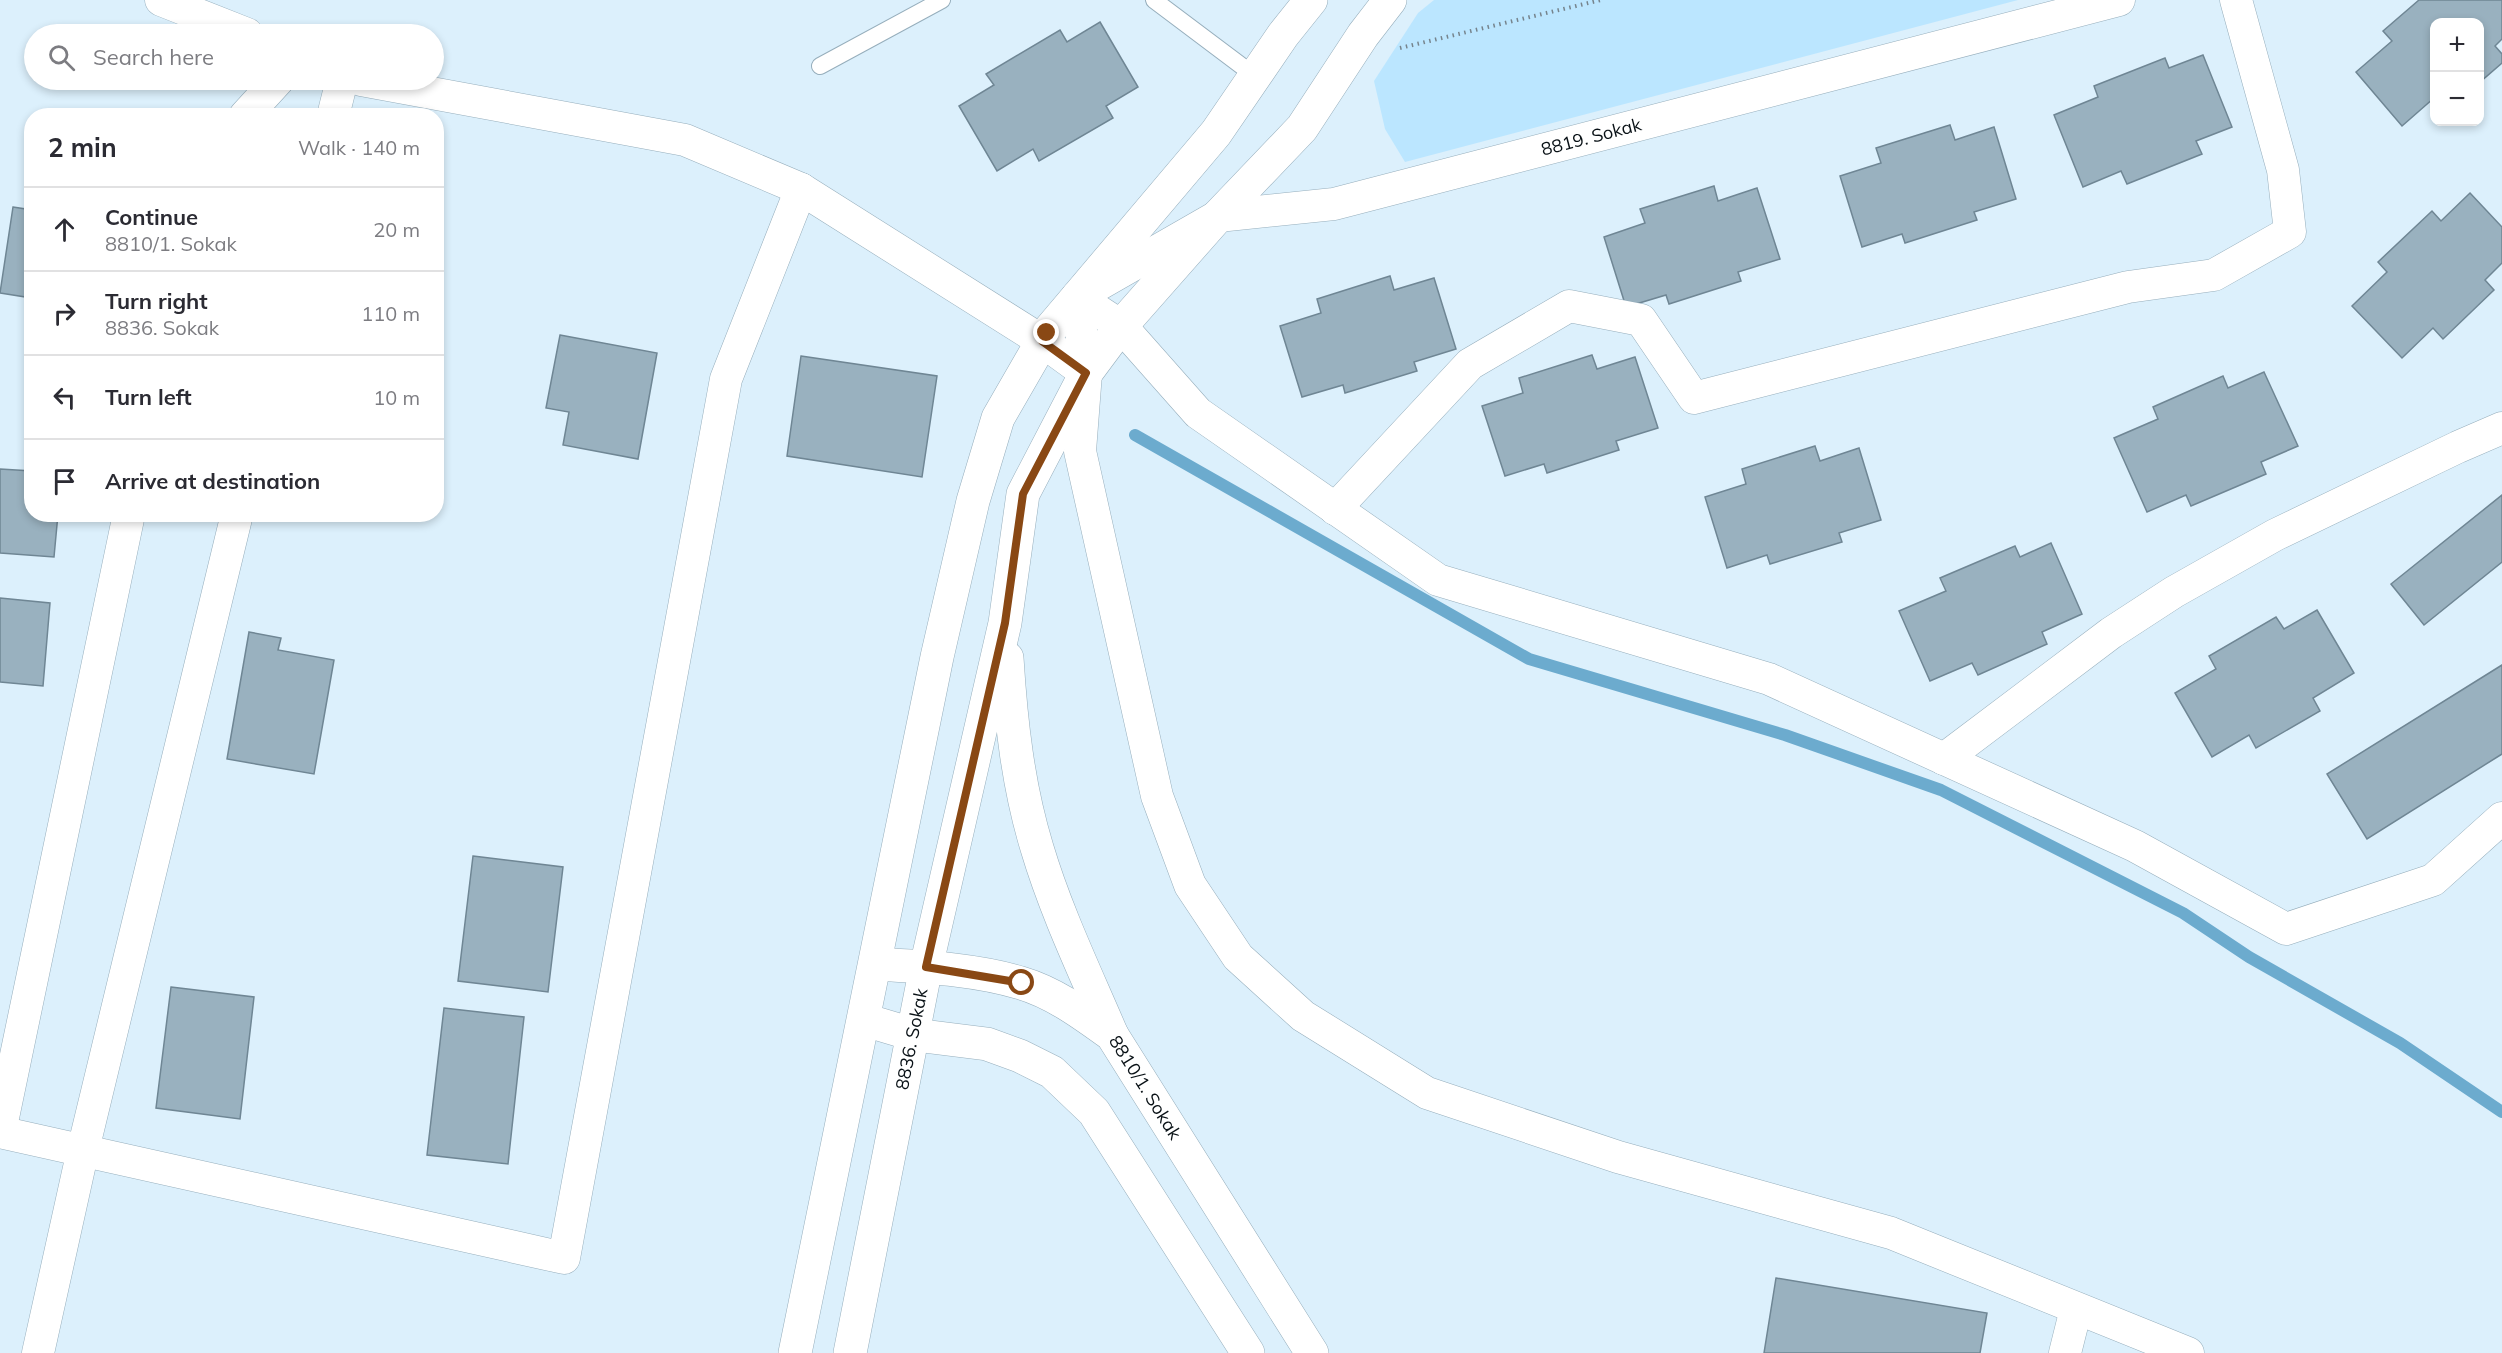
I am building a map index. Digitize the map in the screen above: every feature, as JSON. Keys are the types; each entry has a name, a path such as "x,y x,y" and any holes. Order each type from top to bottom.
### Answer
{"street":[{"path":"161,0 222,24"},
{"path":"795,1353 865,1020 937,657 973,501 998,418 1042,341 1216,133 1282,35 1311,0"},
{"name":"8836. Sokak","path":"850,1353 915,1035 926,967 1005,623 1023,494 1086,373 1121,326 1218,216 1302,128 1363,34 1390,0"},
{"name":"8819. Sokak","path":"1077,297 1218,216 1334,204 2119,0"},
{"path":"1335,509 1470,364 1569,306 1641,320 1694,398 2128,287 2214,275 2290,232 2283,170 2236,0"},
{"path":"252,108 269,90"},
{"path":"335,108 340,90"},
{"path":"415,90 685,140 801,189 1042,341 1086,373"},
{"path":"127,522 0,1132 564,1258 726,379 801,189"},
{"path":"1077,297 1121,326 1198,413 1438,580 1769,679 2135,846 2286,929 2433,880 2502,818"},
{"path":"1077,297 1086,373 1080,451 1157,796 1190,885 1238,957 1303,1016 1427,1094 1618,1157 1892,1233 2188,1353"},
{"path":"1944,759 2110,633 2174,592 2275,535 2502,428"},
{"path":"38,1353 83,1150 235,522"},
{"path":"1005,623 1012,736 1037,848 1072,941 1112,1035"},
{"name":"8810/1. Sokak","path":"876,964 926,967 1022,983 1069,1004 1112,1035 1312,1353"},
{"path":"865,1020 915,1035 987,1044 1020,1056 1052,1072 1094,1112 1244,1351"},
{"path":"2066,1353 2076,1309"}],"lane":[{"path":"820,66 942,0"},
{"path":"1155,0 1255,76"}],"path":[{"path":"1363,34 1395,49 1601,0"}],"shaded area":[{"path":"1434,0 2018,0 1405,162 1385,129 1374,81 1418,13"}],"building":[{"path":"2419,0 2502,0 2502,39 2495,46 2502,54 2502,63 2484,79 2484,18 2430,18 2430,102 2402,126 2356,72 2392,41 2383,31"},
{"path":"1100,22 1138,87 1106,106 1113,118 1039,161 1033,149 997,171 959,106 994,85 986,74 1060,30 1067,42"},
{"path":"2203,55 2232,127 2196,141 2202,154 2127,184 2121,171 2083,187 2054,115 2098,97 2094,86 2165,58 2169,68"},
{"path":"1950,125 1955,140 1994,127 2016,199 1974,212 1977,220 1905,243 1902,234 1862,247 1840,176 1881,163 1876,148"},
{"path":"1714,186 1718,201 1757,188 1780,259 1738,272 1741,281 1669,304 1666,295 1626,307 1604,237 1645,223 1640,209"},
{"path":"2470,193 2502,227 2502,263 2485,280 2494,290 2443,339 2433,328 2402,358 2352,306 2387,272 2378,262 2432,211 2441,221"},
{"path":"13,207 24,209 24,297 0,293"},
{"path":"1390,276 1394,290 1434,278 1456,349 1414,362 1417,371 1345,393 1343,385 1302,397 1280,326 1321,313 1317,299"},
{"path":"560,335 657,353 638,459 563,445 569,412 546,408"},
{"path":"1592,355 1597,369 1635,357 1658,428 1616,441 1619,450 1547,473 1544,464 1505,476 1482,406 1523,393 1519,378"},
{"path":"801,356 937,376 922,477 787,456"},
{"path":"2264,372 2298,446 2261,462 2266,474 2191,506 2186,495 2147,512 2114,438 2158,419 2153,407 2223,376 2228,388"},
{"path":"1815,446 1820,461 1859,448 1881,520 1839,533 1842,542 1770,564 1767,555 1727,568 1705,497 1746,484 1742,469"},
{"path":"0,469 24,470 24,522 57,522 54,557 0,553"},
{"path":"2502,495 2502,562 2424,625 2391,584"},
{"path":"2051,543 2082,614 2042,632 2047,644 1978,675 1972,663 1930,681 1899,611 1946,591 1940,578 2015,546 2020,557"},
{"path":"0,598 50,603 43,686 0,682"},
{"path":"2317,610 2354,673 2313,698 2320,711 2256,748 2249,735 2212,757 2175,693 2216,669 2209,656 2276,617 2284,629"},
{"path":"249,632 281,638 278,650 334,660 314,774 227,759"},
{"path":"2502,665 2502,754 2367,839 2327,774"},
{"path":"473,856 563,867 548,992 458,981"},
{"path":"171,987 254,997 240,1119 156,1108"},
{"path":"444,1008 524,1017 508,1164 427,1155"},
{"path":"1776,1278 1987,1313 1980,1353 1764,1353"}],"waterway":[{"path":"1135,435 1529,659 1785,735 1941,790 2183,913 2249,957 2400,1043 2502,1112"}],"route":[{"path":"1022,983 926,967 1005,623 1023,494 1086,373 1042,341 1047,333"}]}
